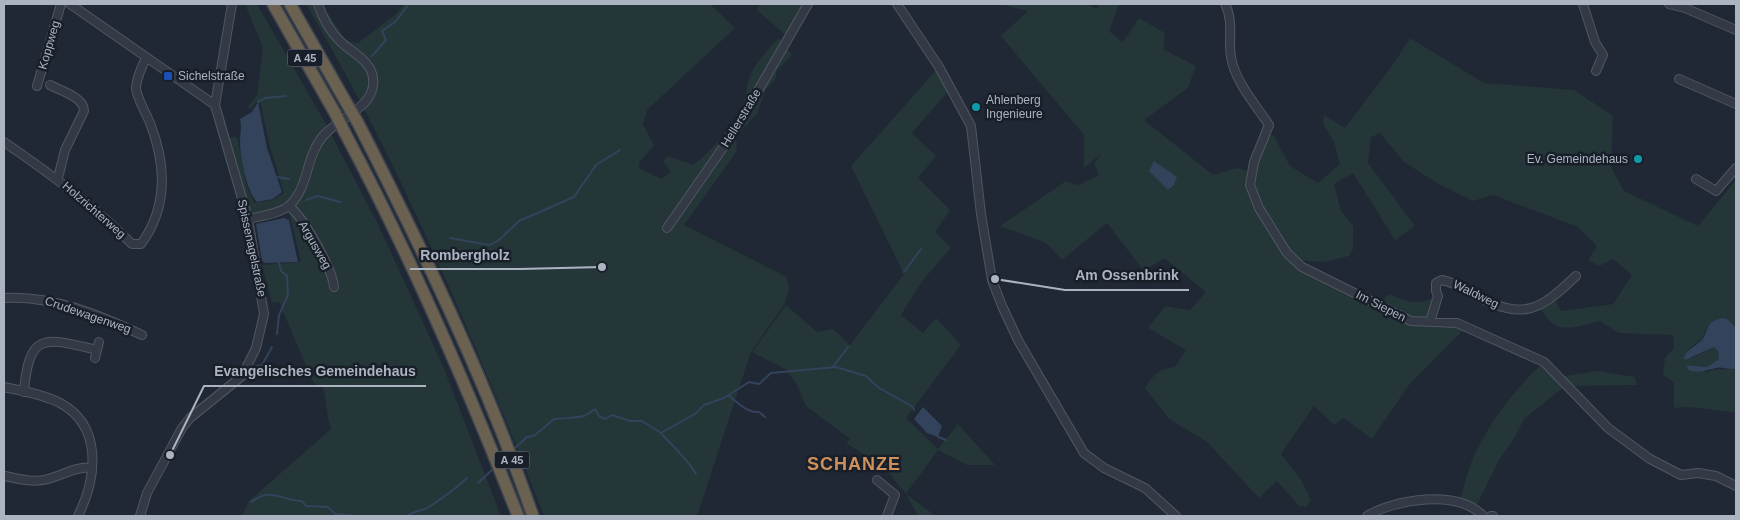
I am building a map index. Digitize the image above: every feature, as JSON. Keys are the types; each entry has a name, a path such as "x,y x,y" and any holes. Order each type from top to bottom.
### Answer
{"highway":[{"name":"A 45","path":"273,4 335,113 415,272 479,419 517,514"},
{"name":"A 45","path":"290,4 358,123 448,307 494,413 532,512"}],"street":[{"name":"Koppweg","path":"37,86 61,4"},
{"path":"70,4 215,105"},
{"name":"Spissenagelstraße","path":"140,516 148,493 182,428 190,418 242,376 256,348 262,326 264,306 248,219 215,105 232,4"},
{"path":"248,219 289,206 303,186 315,148 321,138 368,100 374,83 370,67 334,35 318,4"},
{"name":"Hellerstraße","path":"667,228 736,129 808,4"},
{"path":"897,4 939,67 971,126 991,273 1002,306 1019,342 1084,453 1104,468 1145,488 1176,516"},
{"name":"Im Siepen","path":"1225,4 1229,13 1230,50 1235,70 1269,125 1254,162 1250,185 1259,208 1287,253 1309,272 1410,321 1457,322 1544,362 1608,428 1665,469 1681,475 1698,473 1716,476 1736,486"},
{"path":"1582,4 1595,42 1603,55 1596,71"},
{"path":"1669,4 1685,8 1736,30"},
{"name":"Holzrichterweg","path":"4,142 58,178 99,212 132,244 140,244 146,237 163,191 163,177 153,130 136,88 146,58"},
{"path":"1679,79 1736,104"},
{"name":"Holzrichterweg","path":"50,86 80,101 84,105 84,111 65,150 58,178"},
{"path":"1696,179 1716,191 1736,168"},
{"name":"Argusweg","path":"289,206 303,222 333,276 334,287"},
{"name":"Waldweg","path":"1430,322 1438,296 1436,282 1442,280 1458,285 1492,304 1522,310 1544,304 1576,276"},
{"name":"Crudewagenweg","path":"4,298 38,298 52,301 142,335"},
{"path":"24,392 26,366 34,350 42,344 59,341 97,350"},
{"path":"4,388 60,403 79,418 92,441 92,467 85,503 78,516"},
{"path":"5,476 38,481 49,479 77,468 92,467"},
{"path":"877,480 895,495 887,516"},
{"path":"1367,516 1380,508 1424,500 1455,503 1475,510 1483,516"}],"shaded area":[{"path":"245,4 257,4 327,126 302,184 287,204 253,215 248,212 229,150 230,137 236,137 238,140 247,187 254,203 273,200 284,193 270,147 260,102 257,101 250,110 248,106 257,95 263,48"},
{"path":"306,4 322,4 346,41 358,43 396,14 404,4 710,4 735,28 647,110 643,124 654,145 639,163 639,168 661,179 671,172 663,162 668,156 693,165 722,136 740,110 745,99 751,73 779,38 792,55 777,70 776,78 765,91 757,114 736,136 737,151 684,225 787,277 789,289 784,305 751,352 697,516 544,516 491,385 435,255 374,128"},
{"path":"761,4 808,4 788,37 759,12 757,8"},
{"path":"999,4 1089,4 1096,9 1100,4 1119,4 1109,31 1123,42 1139,18 1165,33 1164,50 1196,66 1188,88 1144,120 1213,175 1237,168 1251,172 1266,133 1274,136 1290,166 1318,183 1340,164 1334,142 1323,123 1324,115 1345,128 1394,63 1410,38 1484,83 1574,90 1613,116 1611,167 1624,191 1698,226 1736,180 1736,332 1735,327 1708,326 1701,340 1687,350 1692,358 1714,347 1718,351 1719,359 1707,367 1686,365 1707,372 1736,368 1736,412 1682,407 1674,408 1674,382 1663,375 1665,358 1674,348 1673,335 1619,333 1600,321 1565,328 1551,322 1545,316 1539,306 1554,297 1561,311 1613,304 1632,275 1613,259 1599,266 1588,260 1597,246 1578,227 1493,195 1473,201 1437,183 1404,162 1380,133 1371,137 1368,163 1415,226 1395,240 1353,173 1334,184 1341,211 1353,226 1353,249 1349,256 1324,262 1294,260 1377,305 1389,294 1402,300 1413,302 1424,301 1438,296 1430,322 1466,327 1409,385 1372,439 1344,418 1334,425 1314,406 1281,454 1301,480 1311,500 1306,507 1299,506 1277,481 1259,498 1207,442 1169,419 1145,388 1157,373 1175,367 1186,350 1148,328 1165,306 1190,310 1206,292 1164,258 1144,271 1107,223 1062,260 1046,243 1000,226 1066,181 1078,185 1099,175 1094,164 1101,154 1084,168 1084,135 1001,36 1028,11"},
{"path":"939,67 951,88 912,133 936,156 918,178 950,210 935,232 951,248 923,280 901,315 923,333 936,318 961,345 906,418 938,449 958,424 995,465 967,465 938,450 906,494 884,467 846,443 850,439 806,406 796,383 785,369 752,352 786,305 817,332 833,329 850,345 904,274 851,166"},
{"path":"331,134 378,224 443,366 501,516 242,516 249,501 331,429 323,388 313,382 279,302 272,302 262,265 301,262 289,212 304,190 325,138"},
{"path":"1544,362 1557,377 1597,371 1635,377 1637,385 1565,386 1524,419 1515,437 1499,460 1475,509 1449,502 1461,497 1471,463 1493,422 1522,384"},
{"path":"906,494 936,516 918,516"}],"water":[{"path":"258,102 267,148 282,192 273,199 257,202 250,191 243,165 240,148 240,119 252,112"},
{"path":"1154,161 1177,177 1174,185 1168,190 1149,171"},
{"path":"284,218 289,220 298,262 265,263 262,261 256,224"},
{"path":"1722,318 1727,319 1735,327 1736,368 1719,368 1700,372 1689,370 1686,365 1707,367 1719,359 1718,351 1714,347 1685,360 1684,358 1689,350 1701,341 1709,325"},
{"path":"923,407 942,426 938,437 927,433 914,419"}],"waterway":[{"path":"372,56 386,40 382,31 395,22 409,4"},
{"path":"258,102 265,98 286,96"},
{"path":"450,238 490,245 499,240 519,221 574,197 596,165 620,150"},
{"path":"278,177 289,179"},
{"path":"306,200 318,196 340,202"},
{"path":"904,272 921,249"},
{"path":"277,334 279,315 288,295 287,276 281,271 279,262"},
{"path":"256,366 262,365 272,347"},
{"path":"833,367 848,347"},
{"path":"514,449 527,437 534,436 554,419 584,416 595,409 599,416 605,419 612,415 630,421 642,421 661,433 695,414 704,405 724,398 749,382 759,384 771,373 836,367 866,376 879,388 913,407 914,410"},
{"path":"728,395 746,409 759,412 765,417"},
{"path":"661,433 696,474"},
{"path":"938,437 946,440"},
{"path":"478,483 494,468"},
{"path":"407,516 429,507 454,490 467,478"},
{"path":"251,502 259,497 271,495 302,501 306,506 328,507 335,514 357,516"}],"place":[{"name":"Sichelstraße","path":"168,76"},
{"name":"Ahlenberg Ingenieure","path":"976,107"},
{"name":"Ev. Gemeindehaus","path":"1638,159"},
{"name":"Rombergholz","path":"602,267"},
{"name":"Am Ossenbrink","path":"995,279"},
{"name":"Evangelisches Gemeindehaus","path":"170,455"}],"district":[{"name":"SCHANZE","path":"854,464"}]}
